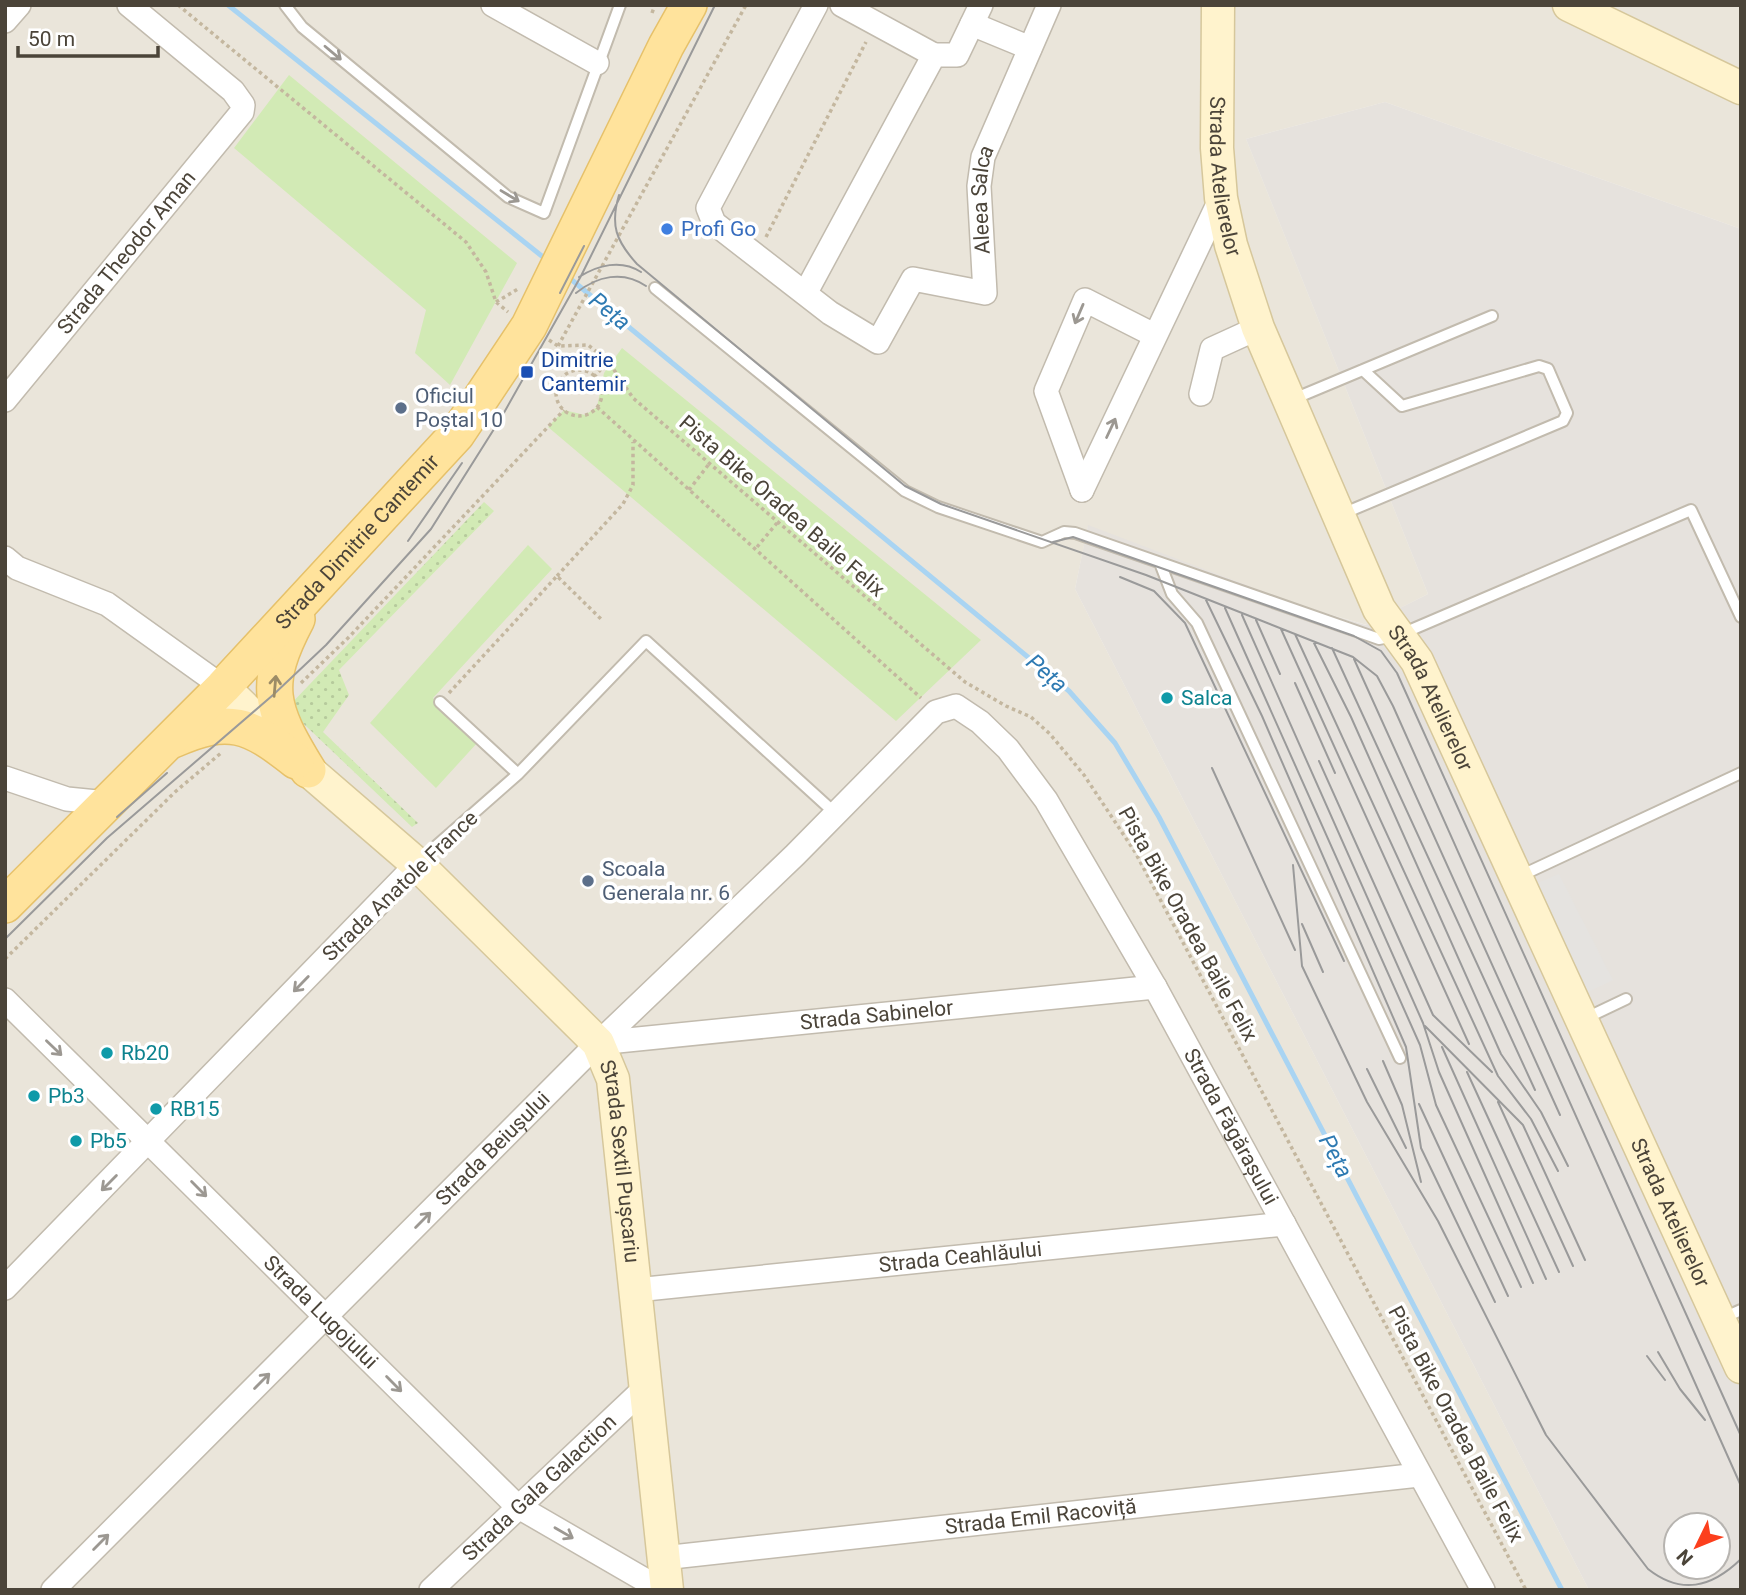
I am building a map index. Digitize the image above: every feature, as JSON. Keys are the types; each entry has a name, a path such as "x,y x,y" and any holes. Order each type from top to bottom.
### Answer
{"main road":[{"name":"Strada Dimitrie Cantemir","path":"666,46 680,5"},
{"name":"Strada Dimitrie Cantemir","path":"5,905 223,687 457,433 502,369 536,290 568,251 666,46 689,5"},
{"name":"Strada Atelierelor","path":"1218,5 1217,148 1221,198 1231,245 1258,328 1379,609 1417,661 1514,879 1581,1020 1730,1315 1741,1367"},
{"path":"1569,5 1741,88"},
{"path":"263,718 280,657 312,592"},
{"name":"Strada Sextil Pușcariu","path":"223,687 307,770 416,864 598,1043 613,1079 646,1387 664,1590"},
{"path":"167,743 209,726 239,725 263,718"},
{"path":"263,718 307,770"}],"street":[{"path":"5,21 19,5"},
{"name":"Strada Theodor Aman","path":"5,400 221,139 237,119 243,105 233,91 129,5"},
{"path":"493,5 597,63"},
{"name":"Aleea Salca","path":"816,5 708,208 714,223 830,313 878,342 913,279 985,293 981,172 984,157 1049,5"},
{"path":"842,5 934,55 957,55 976,15 1030,48"},
{"path":"806,292 934,55"},
{"path":"1154,335 1085,300 1046,391 1082,490 1221,198"},
{"path":"1201,394 1212,349 1258,328"},
{"path":"5,558 18,568 107,604 223,687"},
{"name":"Strada Făgărașului","path":"936,712 956,706 968,712 1008,749 1028,773 1155,987 1483,1590"},
{"name":"Strada Beiușului","path":"53,1590 598,1043 836,814 936,712"},
{"path":"10,776 66,799 107,803"},
{"name":"Strada Anatole France","path":"5,1288 416,864"},
{"name":"Strada Sabinelor","path":"598,1043 1155,987"},
{"name":"Strada Lugojului","path":"5,1000 150,1140 517,1506 664,1590"},
{"name":"Strada Ceahlăului","path":"636,1290 1284,1224"},
{"name":"Strada Gala Galaction","path":"431,1590 646,1387"},
{"name":"Strada Emil Racoviță","path":"663,1558 1419,1475"}],"lane":[{"path":"285,5 302,27 508,197 544,213 620,5"},
{"path":"654,288 877,470 919,499 1042,542 1069,531 1379,639 1399,635 1691,510 1741,617"},
{"path":"1289,401 1492,316"},
{"path":"1338,515 1563,421 1567,413 1548,369 1539,366 1402,406 1363,370"},
{"path":"1160,563 1172,594 1197,623 1400,1058"},
{"name":"Strada Anatole France","path":"416,864 518,774 646,641 836,814"},
{"path":"440,702 518,774"},
{"path":"1514,879 1741,773"},
{"path":"1581,1020 1626,999"}],"path":[{"path":"178,5 466,242 486,272 496,302 536,290"},
{"name":"Pista Bike Oradea Baile Felix","path":"746,5 558,345 588,345 607,361 633,398 776,523 965,682 1031,717 1084,775 1135,852 1525,1590"},
{"path":"757,254 875,24"},
{"path":"594,377 607,361"},
{"path":"577,370 594,377 601,393 597,407 577,416 564,410 559,404 556,390 563,376 577,370"},
{"path":"597,407 633,442 757,547 936,712"},
{"path":"5,959 175,792 263,718 349,637 450,527 564,410"},
{"path":"440,702 623,504 633,485 633,442"},
{"path":"690,490 709,463"},
{"path":"757,547 776,523"},
{"path":"557,576 601,619"}],"shaded area":[{"path":"5,5 1741,5 1741,229 1385,102 1246,139 1428,594 1367,625 1307,608 1088,526 1075,589 1589,1590 5,1590"},
{"path":"1385,102 1741,229 1741,1590 1589,1590 1075,589 1088,525 1307,608 1366,625 1428,594 1246,139"},
{"path":"1559,874 1613,980 1586,993 1533,885"}],"green space":[{"path":"289,75 517,263 450,385 415,353 426,310 234,148"},
{"path":"622,348 981,640 896,721 548,427 564,410 585,415 597,407 604,373"},
{"path":"484,502 494,511 339,670 349,695 323,732 418,823 412,827 287,708"},
{"path":"528,545 552,569 433,698 478,742 436,788 370,723"}],"waterway":[{"name":"Peța","path":"228,5 548,261"},
{"name":"Peța","path":"567,276 1069,691 1115,743 1159,817 1562,1590"}],"tram line":[{"path":"5,939 107,838 273,695 326,645 431,529 501,418 581,276 715,5"},
{"path":"619,195 615,215 617,232 624,248 637,264 905,486 941,504 1146,575 1353,657 1377,676 1393,706 1741,1486"},
{"path":"560,293 584,246"},
{"path":"579,277 610,265 626,266 641,272"},
{"path":"576,293 593,282 610,277 628,278 646,286"},
{"path":"408,541 462,463"},
{"path":"1053,542 1073,537 1354,636 1381,651 1397,673 1741,1436"},
{"path":"1120,577 1154,591 1185,623 1344,961"},
{"path":"1206,600 1262,716 1406,1047 1421,1148 1495,1302"},
{"path":"1225,608 1420,1045 1436,1105 1521,1287"},
{"path":"1242,615 1423,1023 1439,1072 1533,1283"},
{"path":"1256,620 1280,674"},
{"path":"1281,629 1469,1044"},
{"path":"1295,634 1498,1076 1531,1119 1558,1171"},
{"path":"1313,641 1351,717 1501,1054 1541,1112 1568,1166"},
{"path":"1332,648 1535,1090"},
{"path":"1354,659 1560,1115"},
{"path":"1295,683 1335,773"},
{"path":"1319,761 1433,1015 1492,1072"},
{"path":"1212,768 1295,950"},
{"path":"117,817 167,773"},
{"path":"1293,865 1302,966 1367,1102 1438,1221 1546,1435 1648,1569 1660,1577 1684,1585 1696,1585 1718,1576 1741,1559"},
{"path":"1302,924 1323,972"},
{"path":"1425,1026 1523,1125 1585,1260"},
{"path":"1442,1047 1546,1279"},
{"path":"1383,1061 1402,1105 1421,1182"},
{"path":"1367,1069 1406,1148"},
{"path":"1467,1072 1559,1272"},
{"path":"1498,1102 1573,1266"},
{"path":"1419,1104 1508,1296"},
{"path":"1658,1352 1680,1389 1705,1420"},
{"path":"1647,1356 1665,1380"}],"place":[{"name":"Profi Go","path":"667,229"},
{"name":"Dimitrie Cantemir","path":"527,372"},
{"name":"Oficiul Poștal 10","path":"401,408"},
{"name":"Salca","path":"1167,698"},
{"name":"Scoala Generala nr. 6","path":"588,881"},
{"name":"Rb20","path":"107,1053"},
{"name":"Pb3","path":"34,1096"},
{"name":"RB15","path":"156,1109"},
{"name":"Pb5","path":"76,1141"}]}
